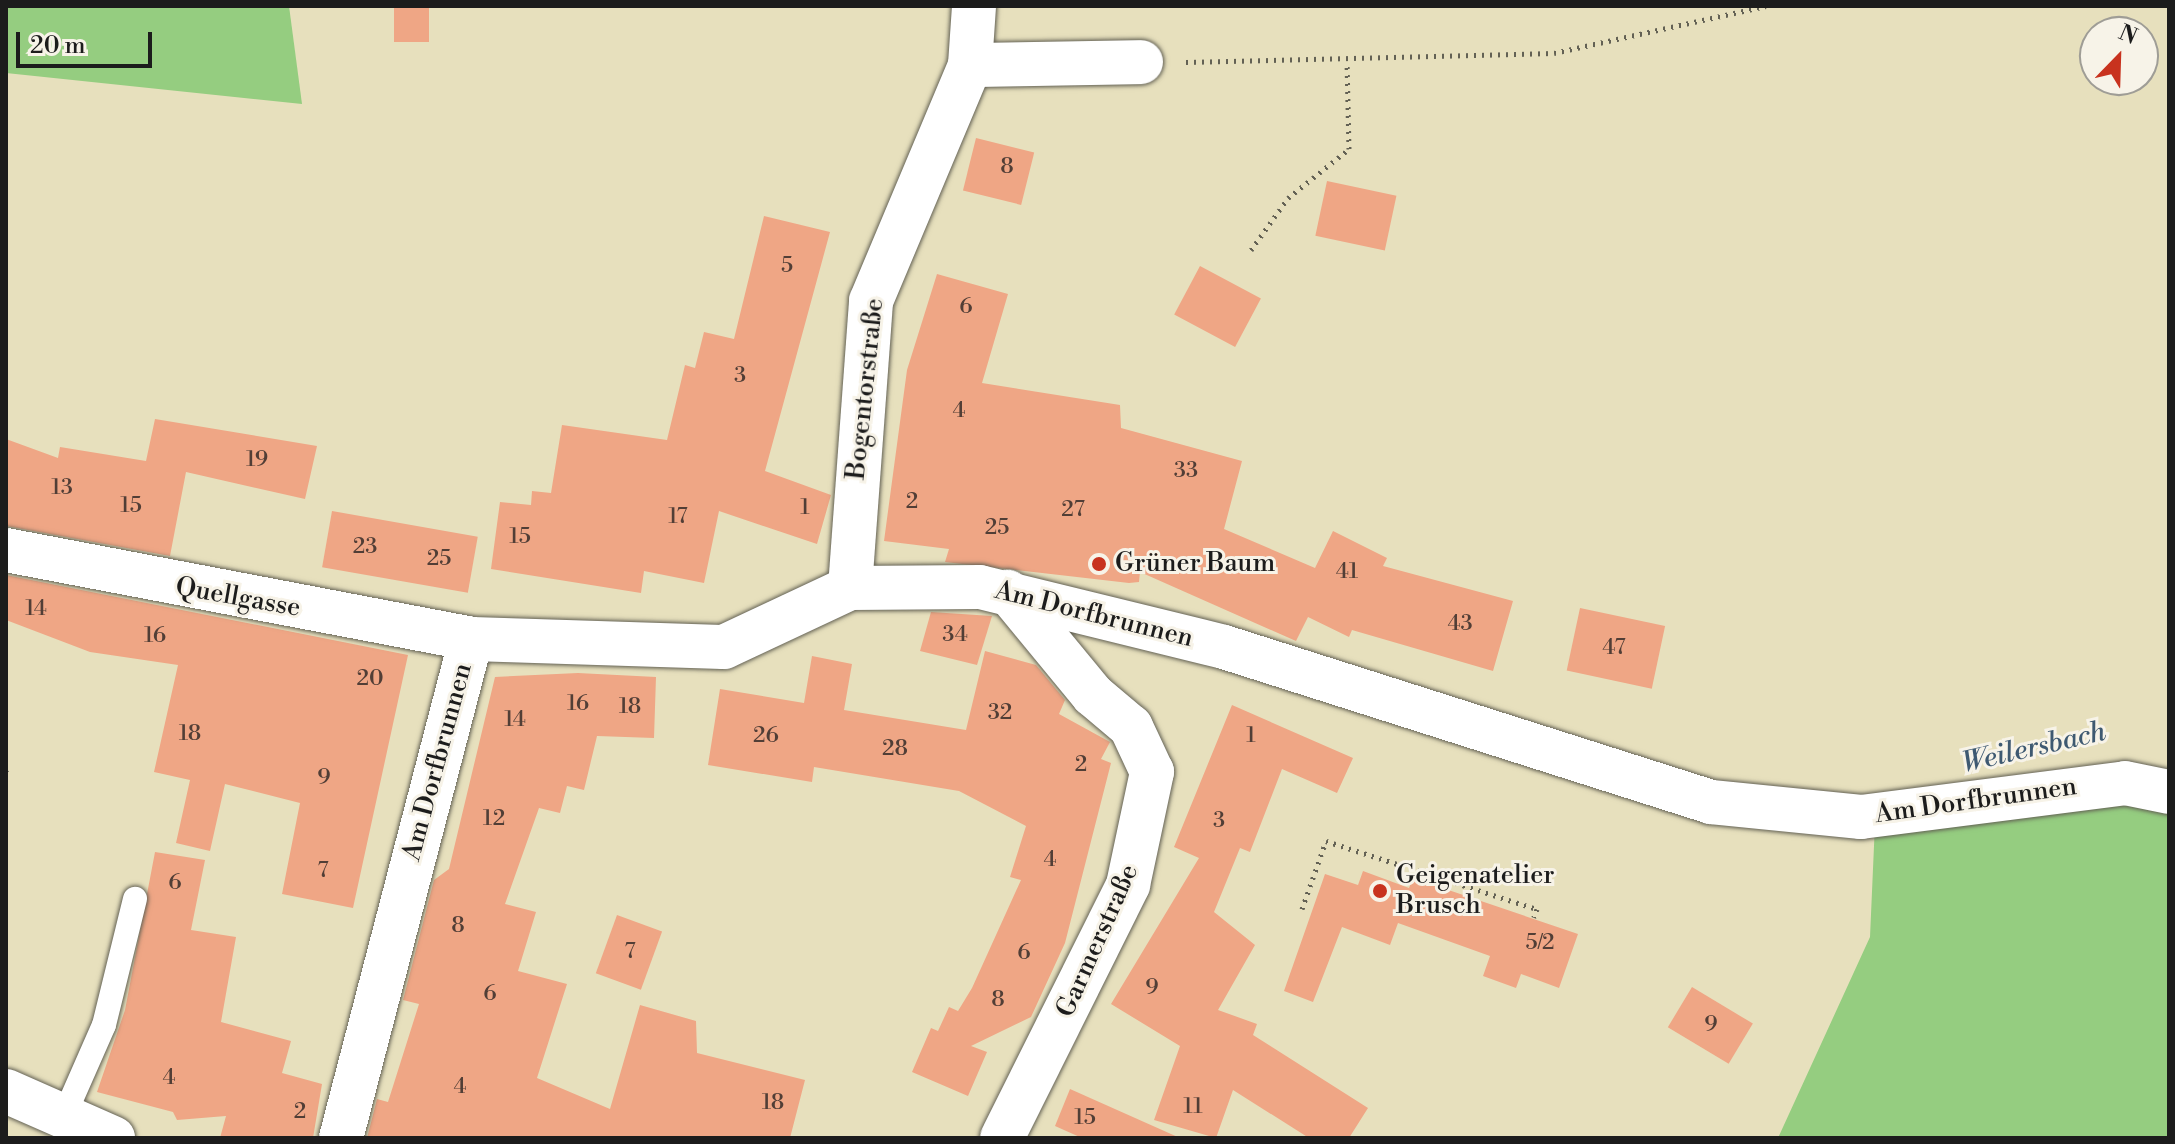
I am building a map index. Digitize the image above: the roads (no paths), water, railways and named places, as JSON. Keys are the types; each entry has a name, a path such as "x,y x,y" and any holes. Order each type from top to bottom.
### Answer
{"street":[{"name":"Bogentorstraße","path":"850,588 871,301 970,65 974,6"},
{"path":"970,65 1141,62"},
{"name":"Quellgasse","path":"6,550 471,639"},
{"name":"Am Dorfbrunnen","path":"341,1138 471,639 724,647 850,588 1008,592 1224,647 1711,802 1861,817 2125,783 2169,792"},
{"name":"Garmerstraße","path":"1002,1138 1128,885 1152,772 1131,727 1093,695 1008,592"},
{"path":"6,1091 113,1138"}],"lane":[{"path":"64,1116 104,1025 135,899"}],"place":[{"name":"Grüner Baum","path":"1099,564"},
{"name":"Geigenatelier Brusch","path":"1380,891"}],"water label":[{"name":"Weilersbach","path":"2034,748"}]}
